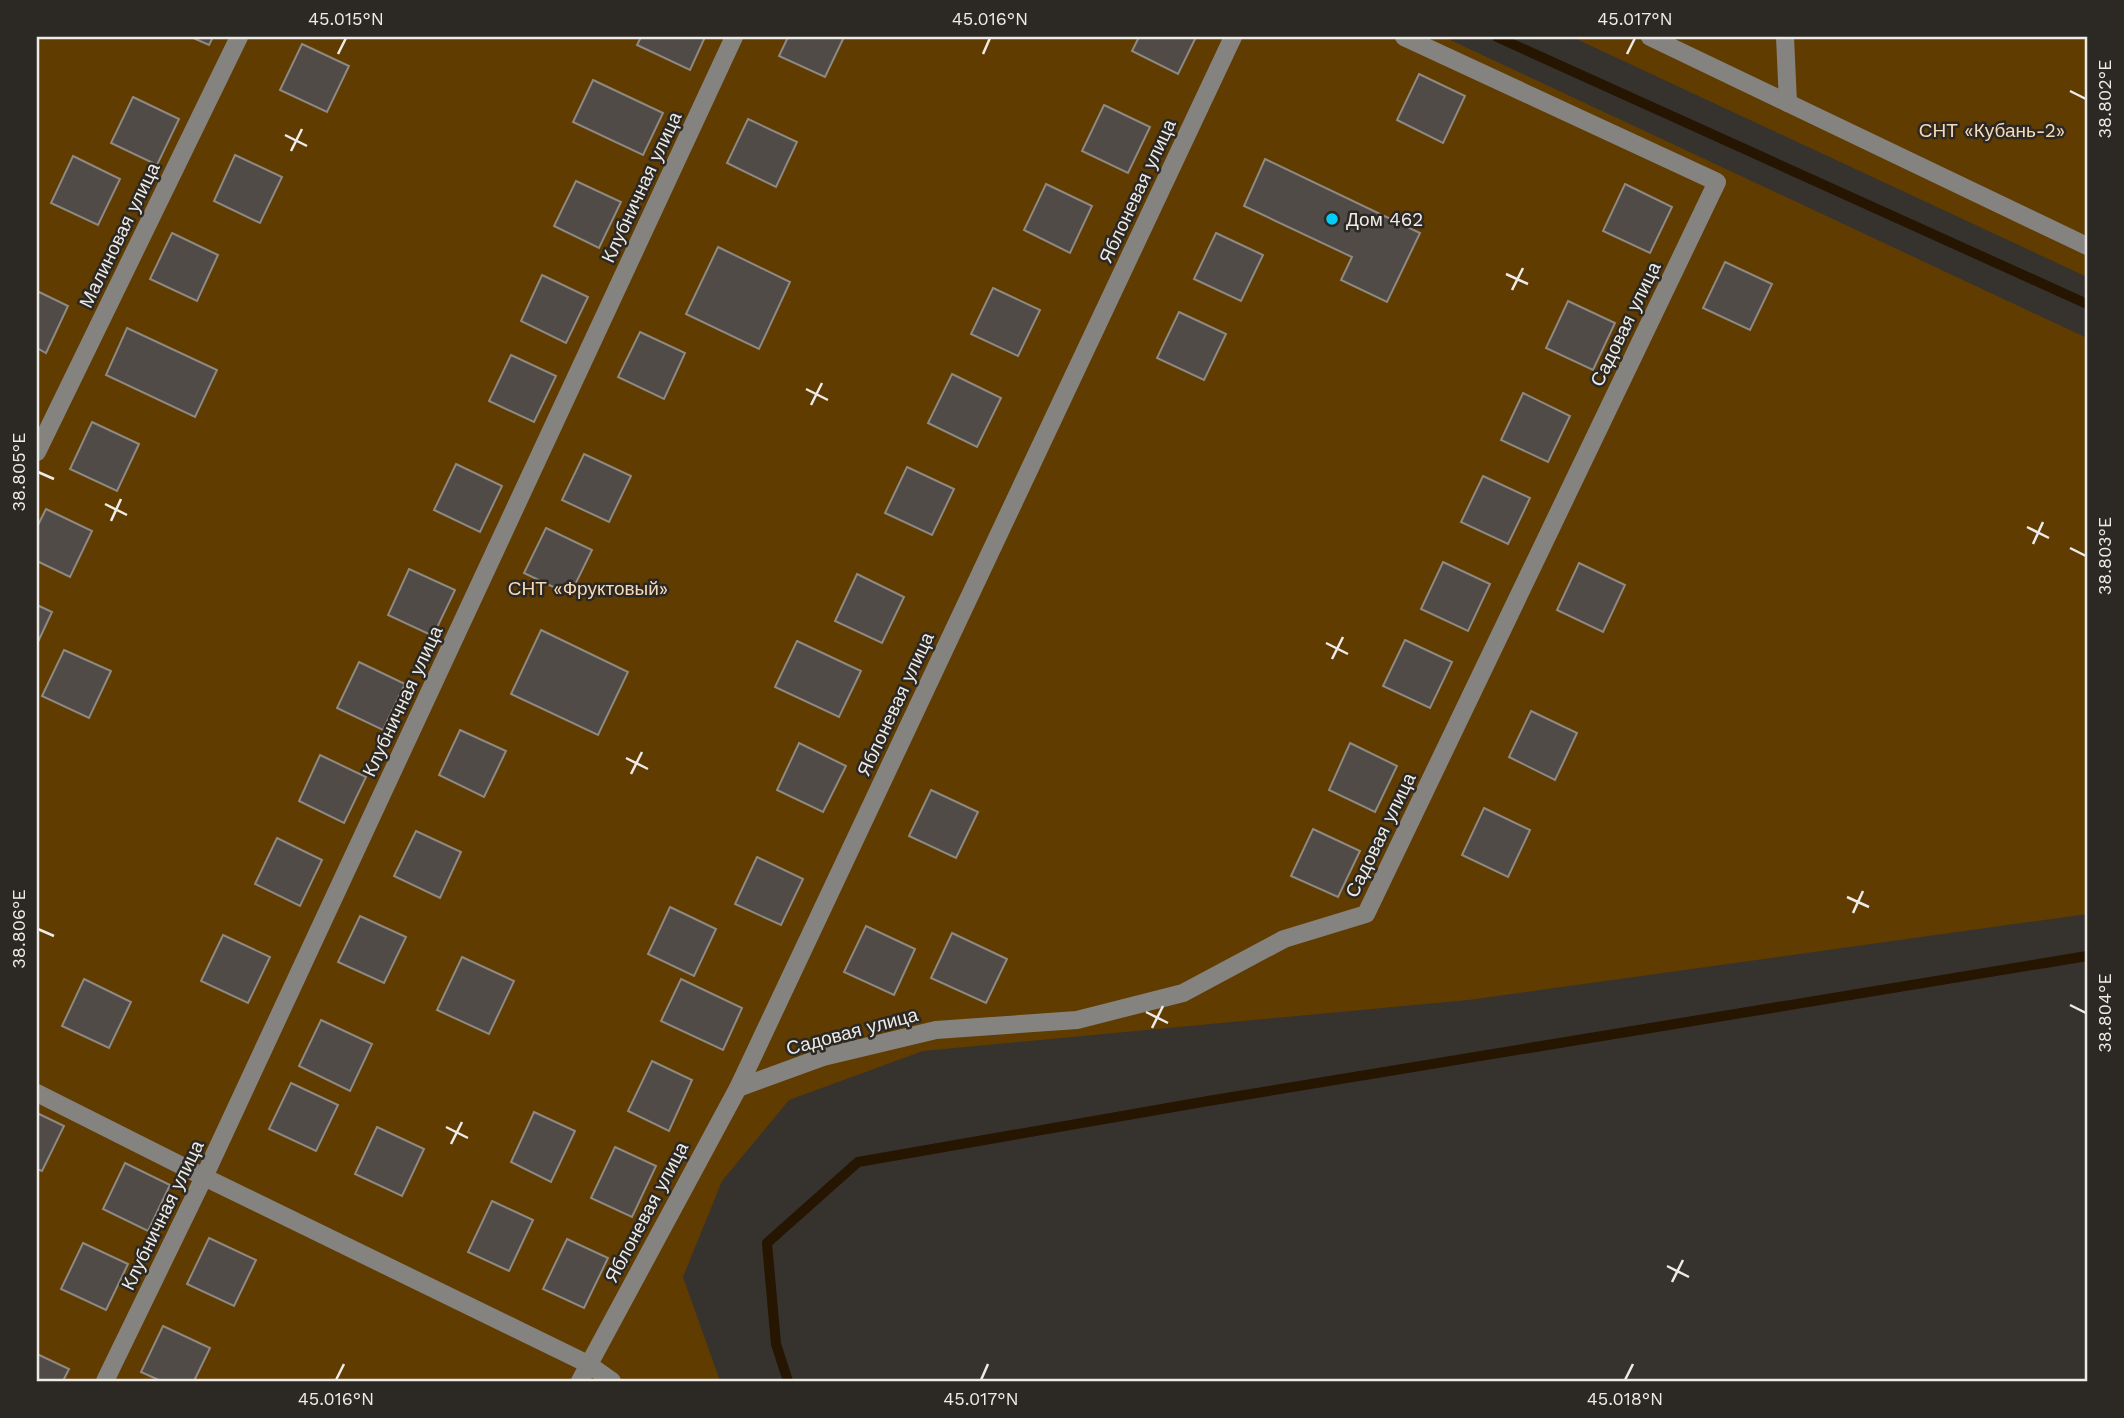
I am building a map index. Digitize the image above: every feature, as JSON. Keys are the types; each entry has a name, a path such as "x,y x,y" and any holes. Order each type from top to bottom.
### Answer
{"street":[{"name":"Малиновая улица","path":"37,452 239,37"},
{"name":"Клубничная улица","path":"104,1381 204,1177 734,37"},
{"name":"Яблоневая улица","path":"580,1381 738,1088 1233,37"},
{"name":"Садовая улица","path":"738,1088 823,1058 936,1030 1077,1020 1183,993 1284,939 1366,914 1717,182 1404,37"},
{"path":"1650,37 2087,246"},
{"path":"1785,37 1788,103"},
{"path":"37,1093 588,1364 612,1381"}],"green space":[{"name":"СНТ «Фруктовый»","path":"37,37 1444,37 2087,338 2087,914 1468,1000 923,1051 789,1100 722,1181 683,1277 720,1381 37,1381"},
{"name":"СНТ «Кубань-2»","path":"1572,37 2087,37 2087,277"}],"building":[{"path":"191,37 213,37 209,45"},
{"path":"641,37 705,37 690,70 637,45"},
{"path":"788,37 844,37 825,77 779,56"},
{"path":"1139,37 1196,37 1178,74 1132,51"},
{"path":"302,44 349,66 327,112 280,90"},
{"path":"1419,74 1465,96 1443,143 1397,120"},
{"path":"593,80 663,113 643,155 573,122"},
{"path":"133,97 179,119 157,165 111,143"},
{"path":"1104,105 1150,127 1128,173 1082,151"},
{"path":"748,119 797,142 776,187 727,163"},
{"path":"235,155 282,177 260,223 214,201"},
{"path":"73,156 120,179 98,225 51,203"},
{"name":"Дом 462","path":"1265,159 1420,233 1387,302 1341,280 1352,257 1244,206"},
{"path":"576,181 621,202 599,248 554,226"},
{"path":"1046,184 1092,206 1070,253 1024,230"},
{"path":"1625,184 1672,207 1650,253 1603,231"},
{"path":"172,233 218,255 197,301 150,279"},
{"path":"1216,233 1263,255 1241,301 1194,279"},
{"path":"718,247 790,282 759,349 686,314"},
{"path":"1725,262 1772,284 1750,330 1703,308"},
{"path":"542,275 588,297 566,343 521,321"},
{"path":"993,288 1040,310 1018,356 971,334"},
{"path":"37,291 68,306 46,353 37,348"},
{"path":"1568,301 1615,323 1593,370 1546,348"},
{"path":"1179,312 1226,334 1204,380 1157,358"},
{"path":"127,328 217,370 195,417 106,375"},
{"path":"640,332 685,353 664,399 618,377"},
{"path":"511,355 556,376 534,422 489,401"},
{"path":"952,374 1001,398 977,447 928,423"},
{"path":"1523,393 1570,416 1548,462 1501,440"},
{"path":"92,422 139,444 117,491 70,469"},
{"path":"584,454 631,476 609,522 562,500"},
{"path":"456,464 502,486 480,532 434,510"},
{"path":"907,467 954,489 932,535 885,513"},
{"path":"1483,476 1530,498 1508,544 1461,522"},
{"path":"46,509 92,531 70,577 37,561 37,527"},
{"path":"546,528 592,550 570,595 524,573"},
{"path":"1443,562 1490,584 1468,631 1421,609"},
{"path":"1579,563 1625,585 1603,632 1557,610"},
{"path":"409,569 455,590 433,636 388,615"},
{"path":"857,574 904,597 882,643 835,621"},
{"path":"37,605 52,612 37,644"},
{"path":"541,630 628,672 598,735 511,694"},
{"path":"1405,640 1452,662 1430,708 1383,686"},
{"path":"797,641 861,671 839,717 775,687"},
{"path":"64,650 111,671 89,718 42,696"},
{"path":"359,662 405,684 383,730 337,708"},
{"path":"1531,711 1577,733 1555,780 1509,757"},
{"path":"460,730 506,751 484,797 439,775"},
{"path":"799,743 846,766 823,812 777,790"},
{"path":"1350,743 1397,766 1375,812 1329,790"},
{"path":"320,755 366,777 344,823 299,801"},
{"path":"931,790 978,812 956,858 909,836"},
{"path":"1484,808 1530,830 1508,877 1462,855"},
{"path":"1313,829 1360,851 1338,897 1291,876"},
{"path":"416,831 461,852 440,898 394,876"},
{"path":"277,838 322,860 300,906 255,884"},
{"path":"757,857 803,879 781,925 735,904"},
{"path":"670,907 716,929 694,976 648,954"},
{"path":"360,916 406,937 384,983 338,962"},
{"path":"866,926 915,949 894,995 844,972"},
{"path":"952,933 1007,959 986,1003 931,978"},
{"path":"223,935 270,957 248,1003 201,981"},
{"path":"462,957 514,981 489,1034 437,1010"},
{"path":"84,979 131,1002 109,1048 62,1026"},
{"path":"681,979 742,1008 723,1050 661,1021"},
{"path":"321,1020 372,1044 350,1091 299,1066"},
{"path":"652,1061 692,1080 669,1131 628,1111"},
{"path":"291,1083 338,1105 316,1151 269,1129"},
{"path":"534,1112 575,1131 551,1182 511,1162"},
{"path":"37,1113 64,1126 42,1171 37,1169"},
{"path":"377,1127 424,1149 402,1196 355,1174"},
{"path":"615,1147 656,1166 632,1217 591,1198"},
{"path":"125,1163 170,1185 148,1231 103,1209"},
{"path":"492,1201 533,1220 509,1271 468,1252"},
{"path":"209,1238 256,1260 234,1306 187,1284"},
{"path":"567,1239 608,1258 584,1308 543,1289"},
{"path":"83,1243 128,1264 106,1310 61,1289"},
{"path":"163,1326 210,1348 194,1381 161,1381 141,1372"},
{"path":"37,1354 69,1369 63,1381 37,1381"}],"waterway":[{"path":"1497,37 2087,304"},
{"path":"788,1381 776,1344 767,1243 858,1162 1208,1101 2087,956"}],"place":[{"name":"Дом 462","path":"1332,219"}]}
